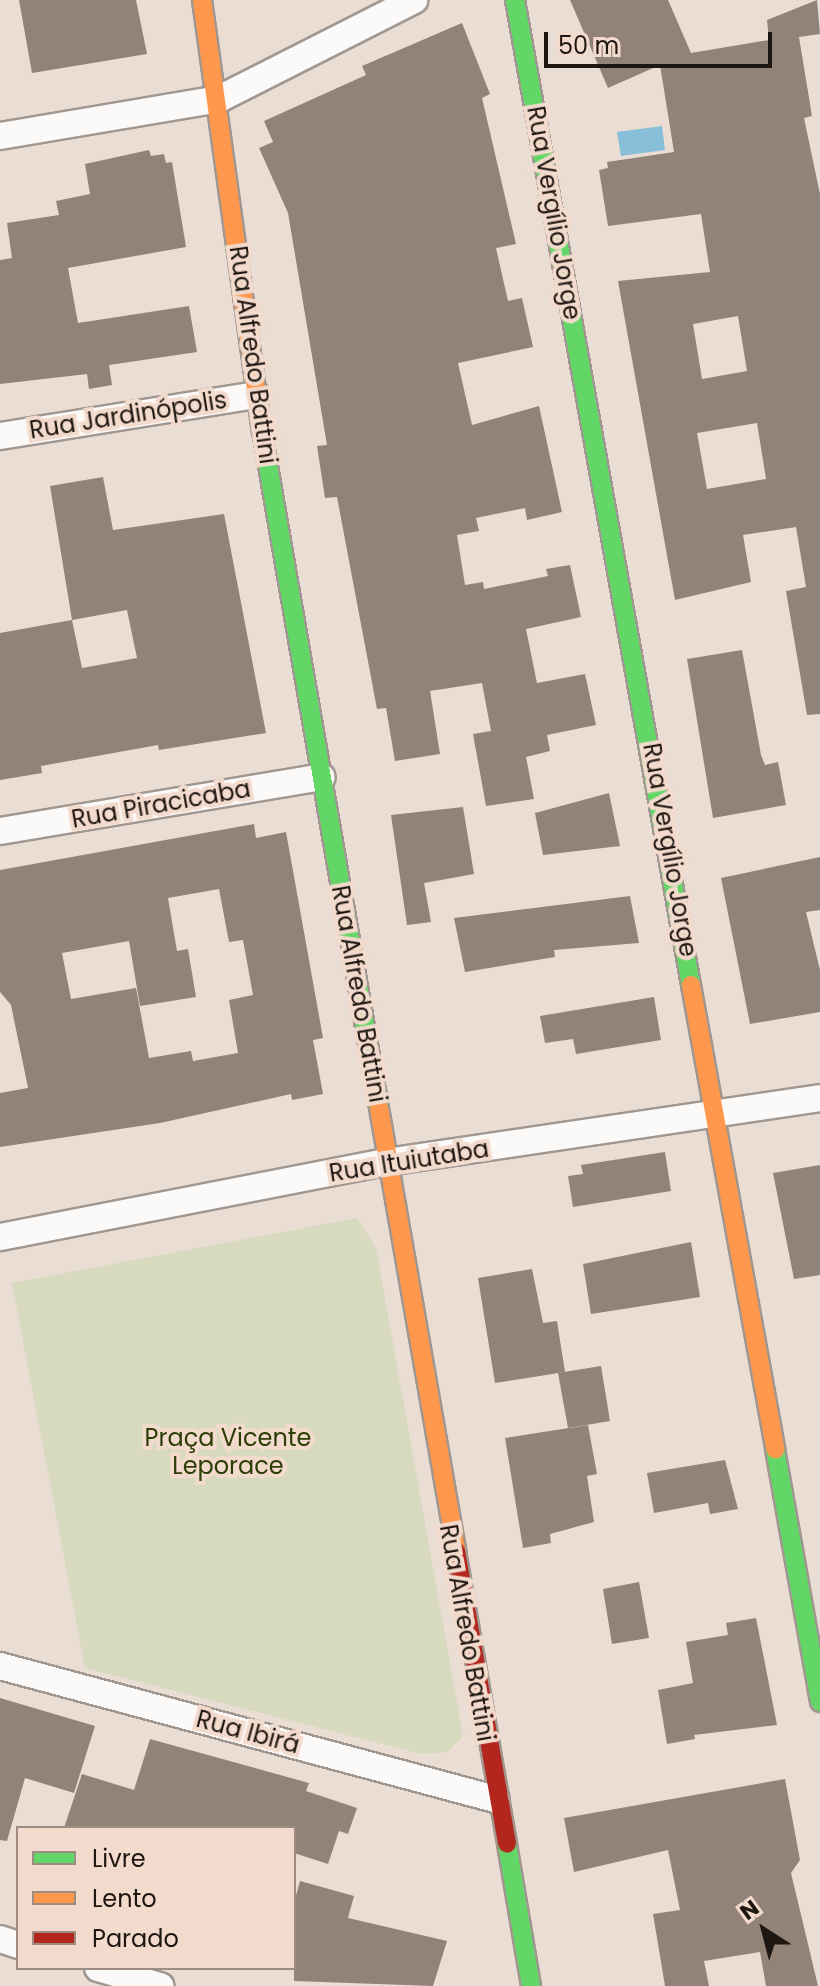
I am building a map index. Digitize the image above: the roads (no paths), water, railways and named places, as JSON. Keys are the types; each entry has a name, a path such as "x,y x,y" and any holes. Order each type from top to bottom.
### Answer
{"street":[{"name":"Rua Alfredo Battini","path":"202,0 219,99 256,395 495,1799 531,1986"},
{"path":"0,136 219,99 414,0"},
{"name":"Rua Vergílio Jorge","path":"515,0 718,1115 820,1702"},
{"name":"Rua Jardinópolis","path":"0,436 256,395"},
{"name":"Rua Piracicaba","path":"0,831 322,777"},
{"name":"Rua Ituiutaba","path":"0,1237 387,1162 820,1098"},
{"name":"Rua Ibirá","path":"0,1666 495,1799"},
{"path":"105,1970 160,1986"}],"water":[{"path":"662,126 665,150 621,156 617,132"}],"park label":[{"name":"Praça Vicente Leporace","path":"228,1452"}]}
